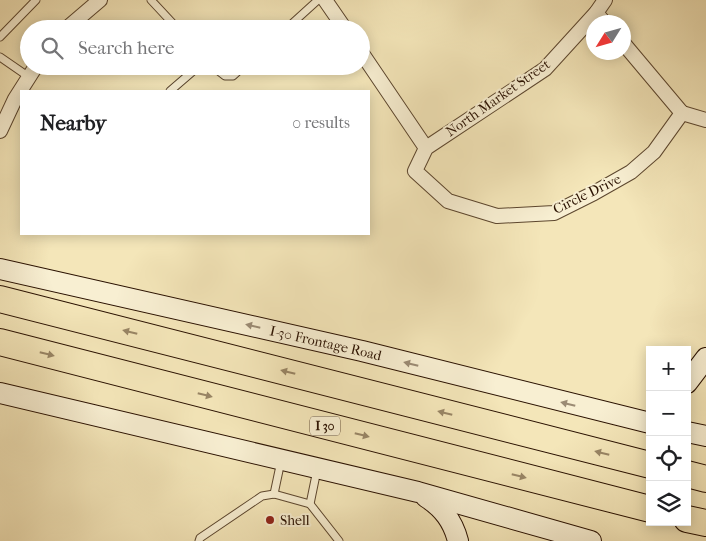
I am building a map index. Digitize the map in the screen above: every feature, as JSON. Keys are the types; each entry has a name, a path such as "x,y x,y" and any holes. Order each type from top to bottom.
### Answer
{"highway":[{"path":"0,299 646,464"},
{"name":"I 30","path":"0,342 646,508"},
{"path":"691,475 706,479"},
{"path":"691,520 706,523"}],"main road":[{"name":"I-30 Frontage Road","path":"0,269 362,351 646,423"},
{"path":"691,378 706,358"},
{"path":"0,395 418,492 591,541"},
{"path":"604,413 636,414 646,411"},
{"path":"691,433 706,436"},
{"path":"418,492 439,506 454,528 458,541"},
{"path":"540,541 566,535"}],"street":[{"path":"77,20 100,0"},
{"path":"325,0 339,20"},
{"name":"North Market Street","path":"601,15 605,0"},
{"name":"North Market Street","path":"426,148 545,69 586,31"},
{"path":"631,52 682,113 706,120"},
{"path":"370,65 426,148"},
{"path":"21,90 30,75"},
{"path":"0,131 20,91"},
{"name":"Circle Drive","path":"426,148 415,171 448,201 497,216 554,213 631,172 654,152 682,113"}],"lane":[{"path":"0,37 36,0"},
{"path":"151,0 170,20"},
{"path":"296,20 318,0"},
{"path":"0,57 20,66"},
{"path":"171,90 189,75"},
{"path":"274,494 281,460"},
{"path":"310,504 318,469"},
{"path":"199,541 200,538 262,496 274,494 310,504 339,541"}],"place":[{"name":"Shell","path":"270,520"}]}
